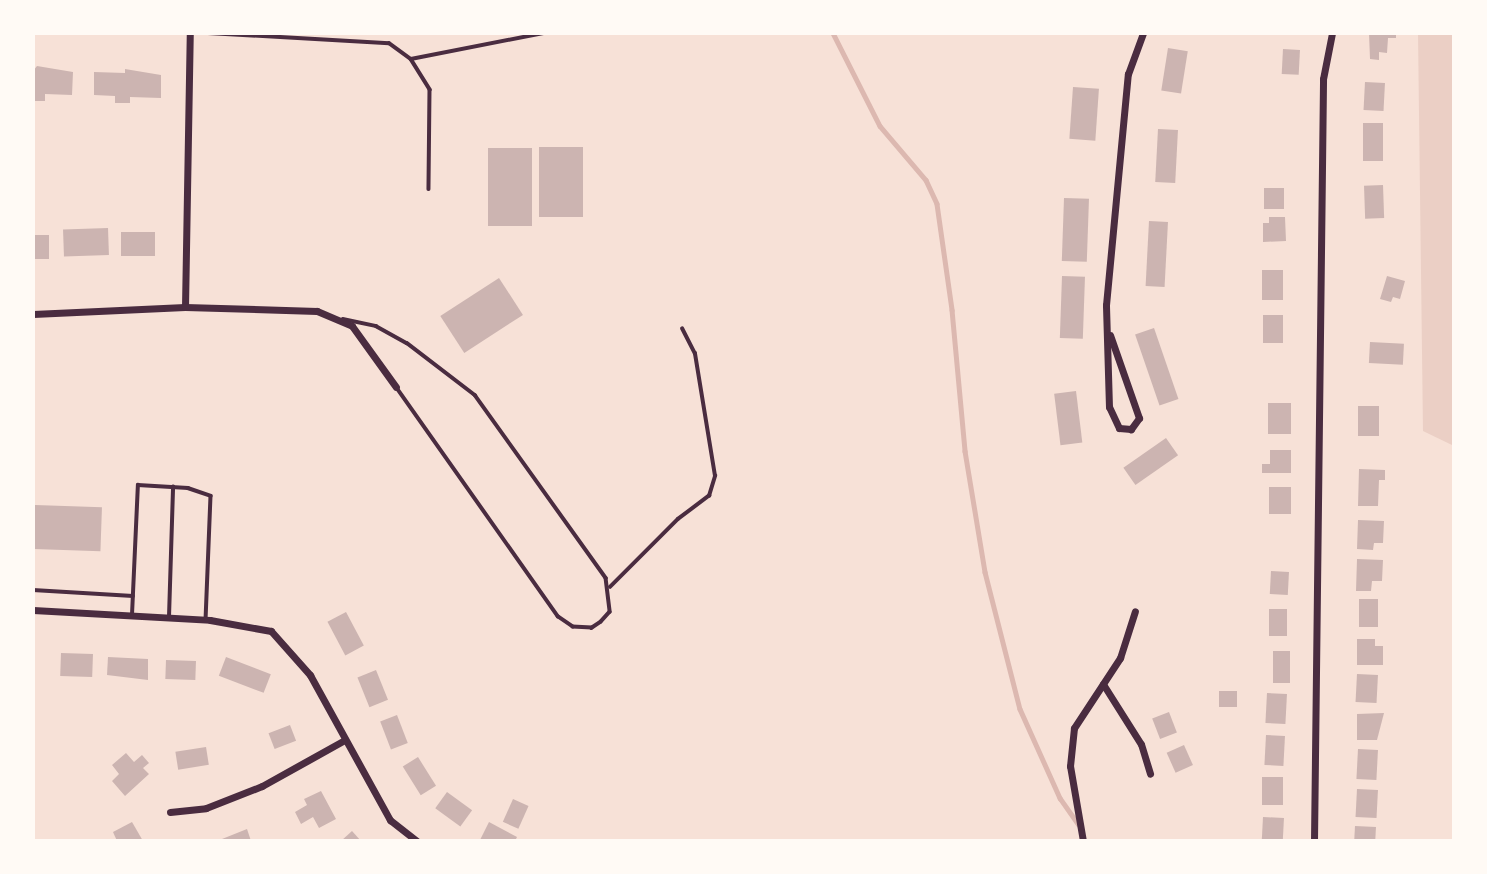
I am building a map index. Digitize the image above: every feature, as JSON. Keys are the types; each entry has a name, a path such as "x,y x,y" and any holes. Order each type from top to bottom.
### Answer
{"street":[{"path":"185,307 190,33"},
{"path":"1110,335 1139,418 1131,429 1119,428 1109,407 1110,335 1106,305 1128,74 1143,33"},
{"path":"1314,841 1323,79 1332,33"},
{"path":"33,314 185,307 317,311 341,319 365,340 396,387"},
{"path":"33,610 206,619 271,631 310,675 343,741 390,820 417,841"},
{"path":"1083,841 1070,747 1074,728 1120,658 1135,611"},
{"path":"1103,684 1141,744 1150,774"},
{"path":"170,812 206,808 262,786 343,741"}],"lane":[{"path":"208,33 389,43 411,59 430,90 429,189"},
{"path":"411,59 544,33"},
{"path":"341,319 376,326 407,343 475,395 610,587 610,612 592,628 573,627 558,617 396,387"},
{"path":"610,587 678,519 709,496 715,476 695,354 682,329"},
{"path":"132,615 138,485 173,487 211,496 206,619"},
{"path":"169,617 173,487"},
{"path":"33,590 133,596"}],"shaded area":[{"path":"1418,33 1454,33 1454,446 1423,431"}],"building":[{"path":"1369,33 1396,33 1396,38 1388,38 1387,53 1379,52 1379,60 1370,59"},
{"path":"1168,48 1188,51 1181,94 1161,90"},
{"path":"1283,49 1300,50 1299,75 1282,74"},
{"path":"37,66 73,72 72,95 45,94 45,101 33,101 33,71"},
{"path":"125,69 161,75 161,98 130,97 130,103 115,103 115,96 94,95 94,72 125,73"},
{"path":"1365,82 1385,83 1384,111 1364,110"},
{"path":"1073,87 1099,89 1095,141 1069,139"},
{"path":"1363,123 1383,123 1383,161 1363,161"},
{"path":"1158,129 1178,130 1175,183 1155,182"},
{"path":"539,147 583,147 583,217 539,217"},
{"path":"488,148 532,148 532,226 488,226"},
{"path":"1383,185 1384,218 1365,219 1364,186"},
{"path":"1264,188 1284,188 1284,209 1264,209"},
{"path":"1064,198 1089,199 1087,262 1062,261"},
{"path":"1269,217 1285,217 1286,241 1263,242 1263,223 1269,223"},
{"path":"1149,221 1168,222 1165,287 1146,286"},
{"path":"108,228 109,255 64,257 63,230"},
{"path":"121,232 155,232 155,256 121,256"},
{"path":"33,235 49,235 49,259 33,259"},
{"path":"1262,270 1283,270 1283,300 1262,300"},
{"path":"1062,276 1085,277 1083,339 1060,338"},
{"path":"1387,276 1405,281 1400,299 1393,297 1391,302 1380,299"},
{"path":"499,278 523,315 464,353 440,316"},
{"path":"1263,315 1283,315 1283,343 1263,343"},
{"path":"1154,328 1178,399 1160,405 1135,335"},
{"path":"1370,342 1404,344 1403,365 1369,363"},
{"path":"1076,391 1082,443 1061,445 1054,394"},
{"path":"1268,403 1291,403 1291,434 1268,434"},
{"path":"1358,406 1379,406 1379,436 1358,436"},
{"path":"1166,438 1178,455 1135,485 1123,468"},
{"path":"1270,450 1291,450 1291,473 1262,473 1262,464 1270,464"},
{"path":"1359,469 1385,470 1385,480 1379,480 1378,506 1358,506"},
{"path":"1269,487 1291,487 1291,514 1269,514"},
{"path":"35,505 102,507 100,551 33,549"},
{"path":"1358,520 1384,521 1383,543 1374,543 1373,550 1357,549"},
{"path":"1357,559 1383,560 1382,581 1372,581 1371,591 1356,591"},
{"path":"1271,571 1289,572 1288,595 1270,594"},
{"path":"1359,599 1378,599 1378,627 1359,627"},
{"path":"1269,609 1287,609 1287,636 1269,636"},
{"path":"346,612 364,646 345,655 327,622"},
{"path":"1357,639 1375,639 1375,646 1383,646 1383,665 1357,665"},
{"path":"1273,651 1290,651 1290,683 1273,683"},
{"path":"61,653 93,654 92,677 60,676"},
{"path":"108,657 148,659 148,680 107,675"},
{"path":"226,657 271,674 264,693 219,676"},
{"path":"166,660 196,661 195,680 165,679"},
{"path":"376,670 388,700 369,707 357,677"},
{"path":"1357,674 1378,675 1377,703 1356,702"},
{"path":"1219,691 1237,691 1237,707 1219,707"},
{"path":"1267,693 1287,694 1285,724 1265,723"},
{"path":"1169,712 1177,733 1160,739 1152,718"},
{"path":"1384,713 1377,740 1357,740 1357,714"},
{"path":"397,715 408,743 391,749 380,721"},
{"path":"290,725 296,741 275,749 269,733"},
{"path":"1266,735 1285,736 1283,766 1264,765"},
{"path":"1184,745 1193,765 1176,773 1167,753"},
{"path":"206,747 209,765 178,770 175,752"},
{"path":"1358,749 1378,750 1376,780 1356,779"},
{"path":"126,753 134,762 142,755 149,763 143,768 149,774 125,796 112,781 119,774 112,765"},
{"path":"418,757 436,786 421,795 403,767"},
{"path":"1262,777 1283,777 1283,805 1262,805"},
{"path":"1357,789 1378,790 1377,818 1356,817"},
{"path":"321,791 336,819 319,828 313,817 301,824 295,812 307,805 304,799"},
{"path":"447,792 472,810 460,826 435,808"},
{"path":"513,799 529,806 518,829 503,822"},
{"path":"1263,817 1284,818 1283,841 1262,841"},
{"path":"132,822 143,841 117,841 113,832"},
{"path":"489,822 517,837 515,841 480,840"},
{"path":"1355,826 1376,827 1375,841 1354,841"},
{"path":"247,829 251,841 217,841"},
{"path":"352,831 361,841 341,841"}],"waterway":[{"path":"833,33 880,126 926,180 937,204 952,310 965,451 985,572 1020,709 1060,798 1078,824"}]}
